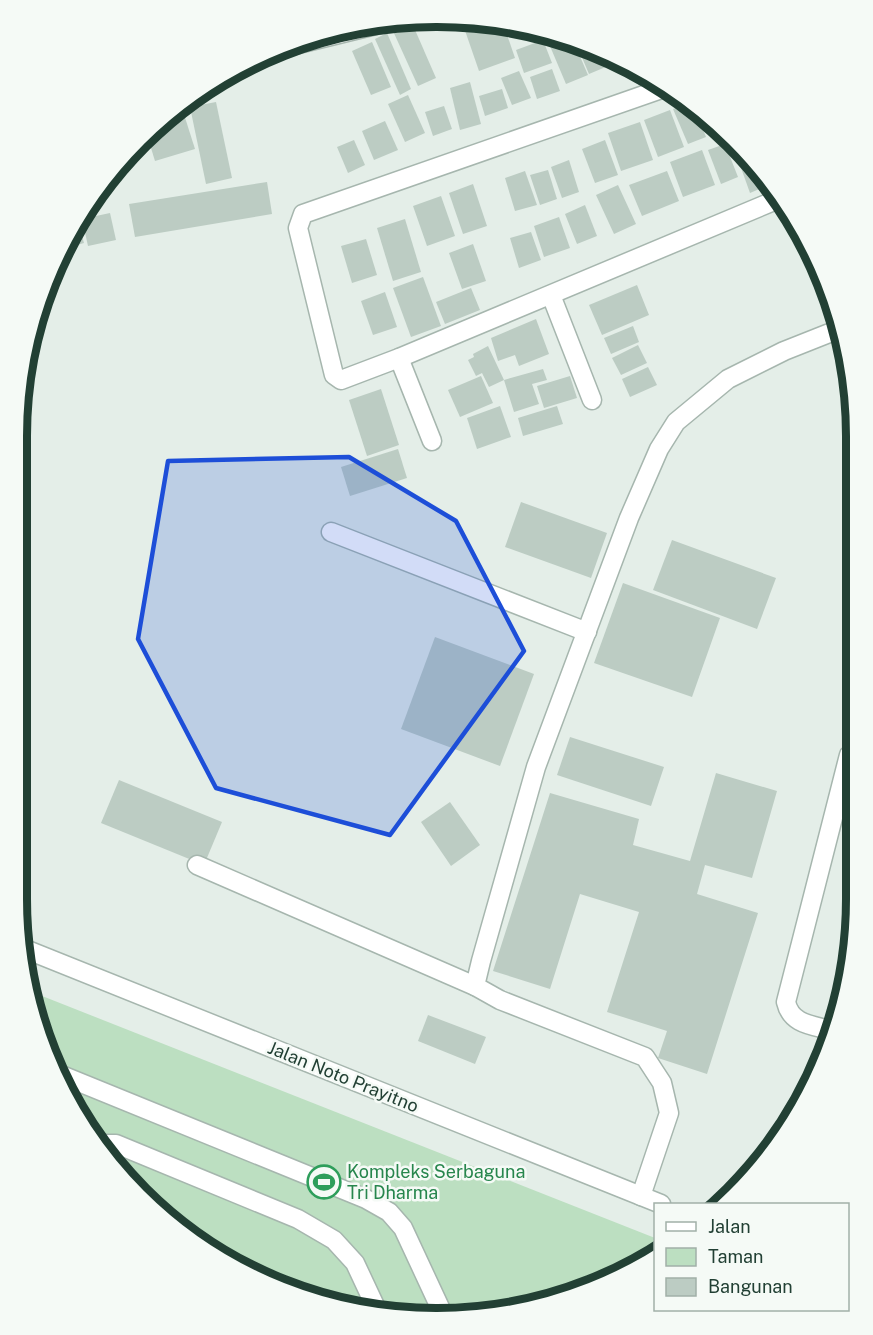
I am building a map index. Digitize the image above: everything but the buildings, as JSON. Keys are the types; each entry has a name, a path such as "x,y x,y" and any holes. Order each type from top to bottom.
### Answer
{"street":[{"path":"656,91 303,214 298,228 334,375 341,380 399,358 772,202"},
{"path":"551,296 592,400"},
{"path":"475,987 536,767 654,459 676,422 728,379 784,351 832,332"},
{"path":"399,358 432,441"},
{"path":"331,532 587,632"},
{"path":"824,1028 798,1021 789,1011 786,1002 846,767"},
{"path":"197,865 500,1000 645,1057 662,1083 669,1113 640,1196"},
{"name":"Jalan Noto Prayitno","path":"31,951 659,1203"},
{"path":"68,1078 355,1194 389,1212 404,1228 440,1308"},
{"path":"109,1144 116,1144 298,1219 334,1240 355,1263 374,1303"}],"highlighted area":[{"path":"349,457 456,521 524,651 390,835 216,788 138,639 168,461"}],"green space":[{"name":"Kompleks Serbaguna Tri Dharma","path":"39,995 654,1238 654,1245 618,1266 568,1286 516,1300 463,1307 410,1307 357,1300 280,1277 255,1266 209,1239 166,1206 129,1169 96,1126 69,1080 49,1030"}],"place":[{"name":"Kompleks Serbaguna Tri Dharma","path":"324,1182"}]}
